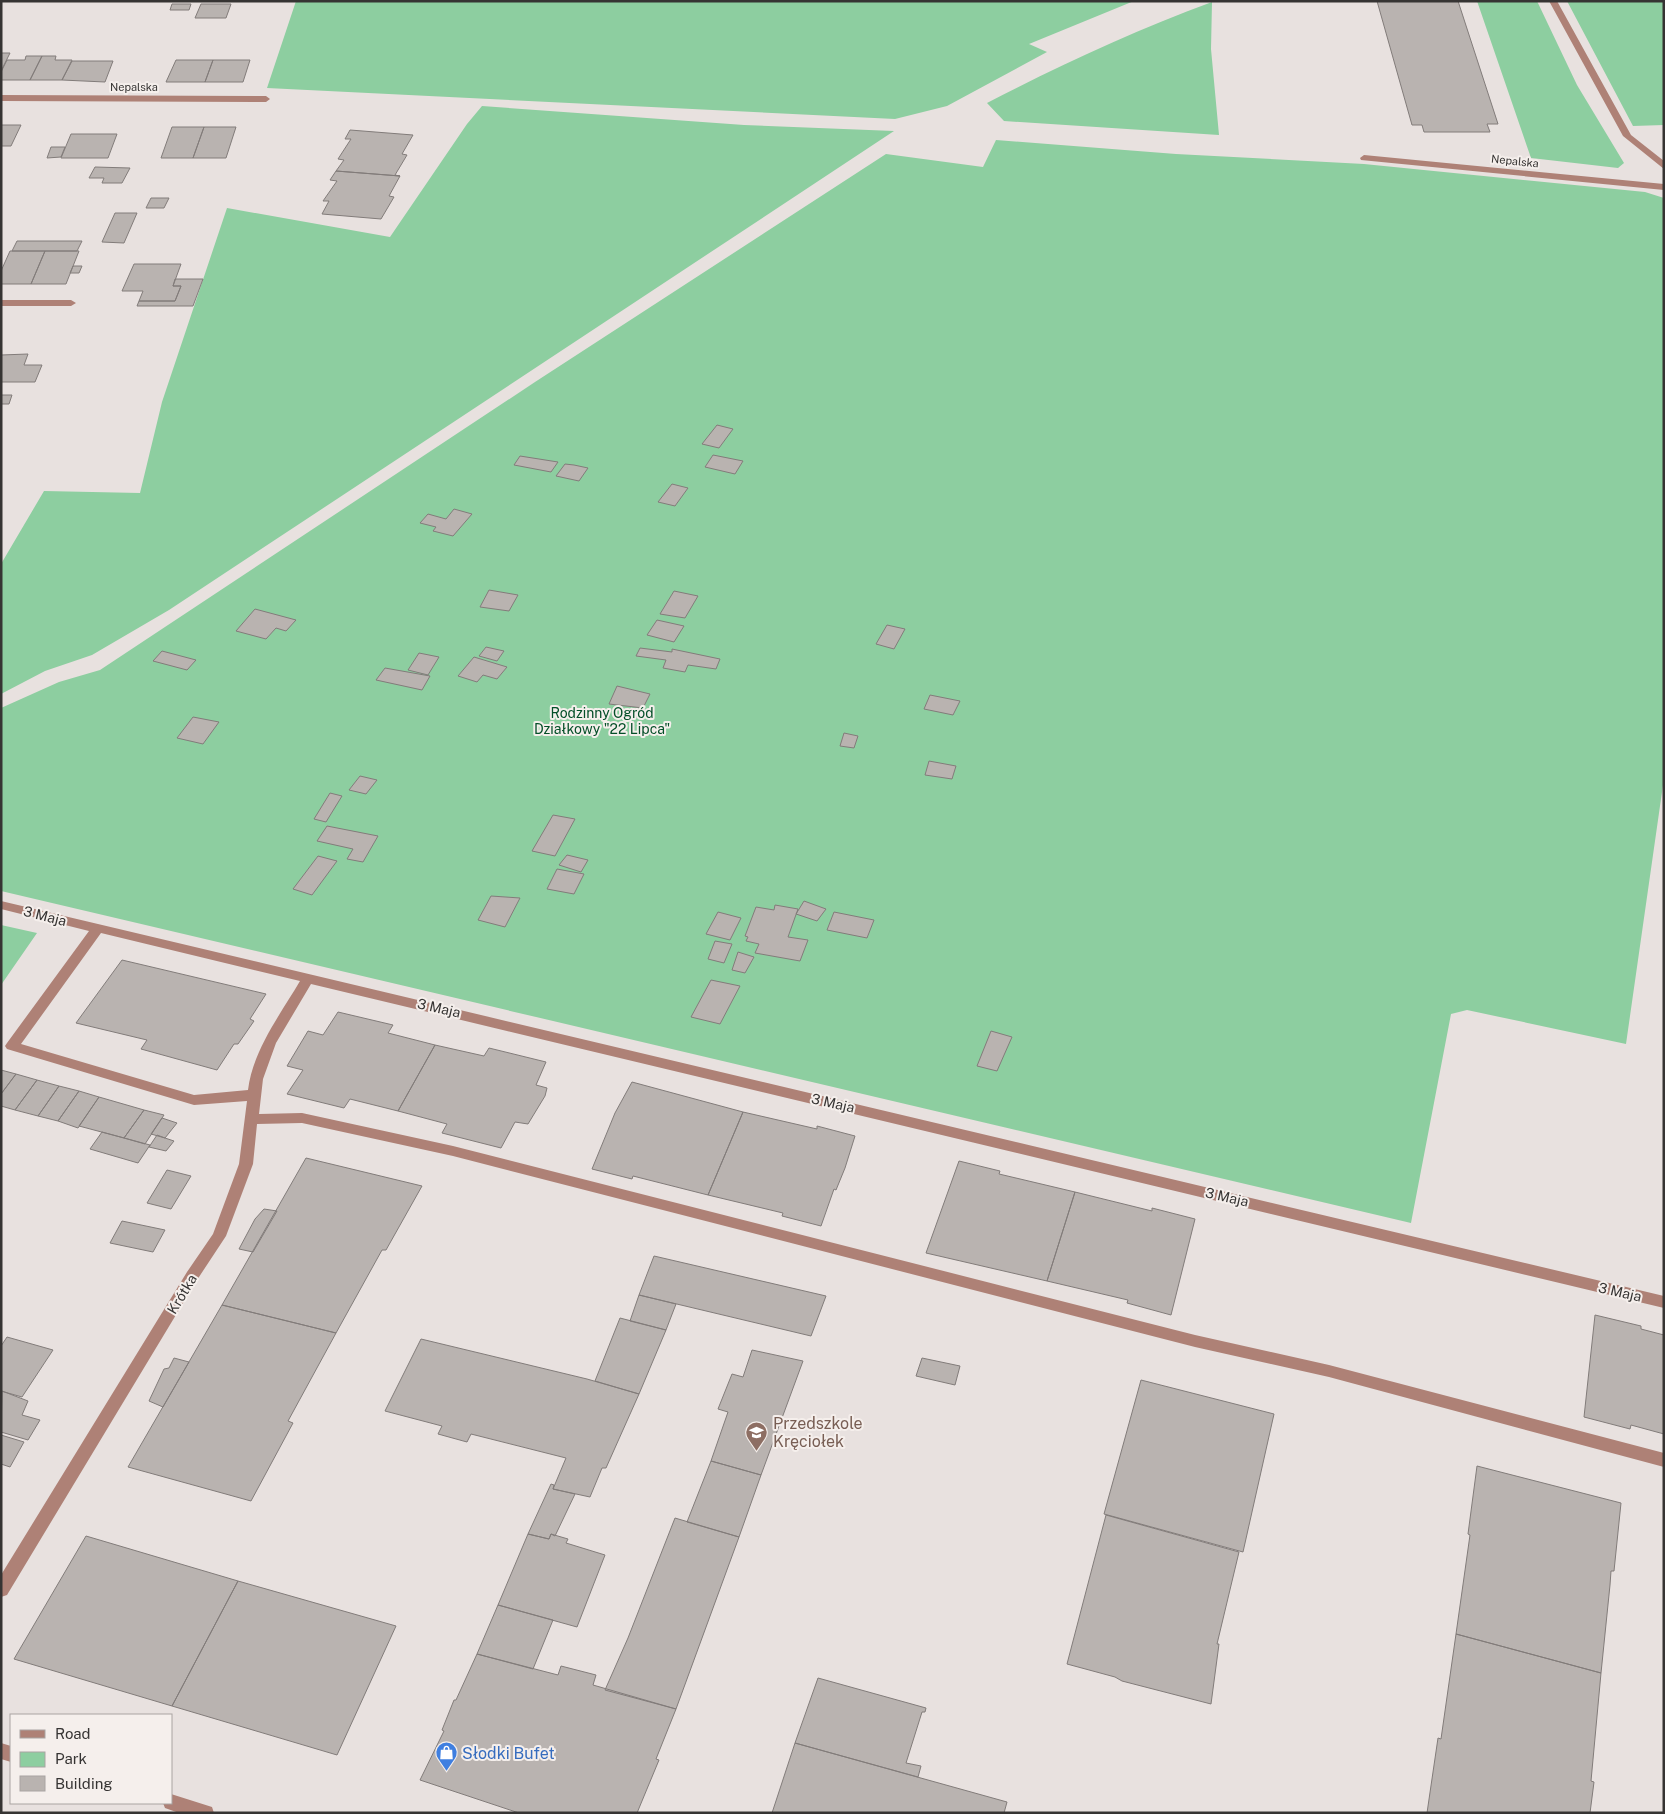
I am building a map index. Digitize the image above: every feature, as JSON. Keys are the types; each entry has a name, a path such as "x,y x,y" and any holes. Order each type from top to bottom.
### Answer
{"street":[{"path":"1554,1 1627,136 1664,166"},
{"name":"Nepalska","path":"1,98 266,99"},
{"name":"Nepalska","path":"1364,158 1664,187"},
{"path":"1,303 71,303"},
{"name":"3 Maja","path":"1,905 1664,1302"},
{"path":"96,929 12,1046 194,1100 255,1096"},
{"name":"Krótka","path":"1,1590 192,1276 219,1236 246,1164 253,1119 256,1079 270,1042 309,977"},
{"path":"253,1119 302,1118 454,1151 1195,1341 1329,1371 1664,1460"},
{"path":"172,1802 206,1813"}],"green space":[{"path":"296,1 1134,1 1029,44 1047,52 947,106 895,119 267,88"},
{"path":"1477,1 1537,1 1577,85 1624,163 1618,168 1531,158"},
{"path":"1567,1 1664,1 1664,125 1633,126"},
{"path":"1212,2 1211,49 1219,135 1004,121 987,103 1098,49"},
{"path":"482,106 744,125 894,131 169,610 92,655 45,671 1,694 1,564 44,491 140,493 162,402 227,208 390,237 467,124"},
{"name":"Rodzinny Ogród Działkowy \"22 Lipca\"","path":"996,140 1176,154 1364,164 1645,192 1664,198 1664,778 1626,1044 1467,1010 1451,1014 1411,1223 1,891 1,708 59,682 100,670 535,382 886,154 983,167"},
{"path":"1,925 37,933 1,985"}],"building":[{"path":"1377,1 1458,1 1498,124 1487,124 1490,132 1424,132 1422,125 1412,125"},
{"path":"172,4 191,4 189,10 170,10"},
{"path":"201,4 231,4 226,18 195,18"},
{"path":"1,53 10,53 1,71"},
{"path":"26,56 42,56 30,80 1,80 1,72 7,60 25,60"},
{"path":"42,56 56,56 55,60 72,60 62,80 30,80"},
{"path":"176,60 213,60 205,82 166,82"},
{"path":"213,60 250,60 243,82 205,82"},
{"path":"72,61 113,61 105,82 62,80"},
{"path":"1,125 21,125 11,146 1,146"},
{"path":"172,127 204,127 193,158 161,158"},
{"path":"204,127 236,127 226,158 193,158"},
{"path":"350,130 413,135 402,154 407,155 395,175 400,176 336,171 344,160 338,159 351,139 345,139"},
{"path":"71,134 117,134 108,158 61,158"},
{"path":"51,147 65,147 61,157 47,158"},
{"path":"95,167 130,168 122,183 102,183 104,178 89,178"},
{"path":"336,171 400,176 389,196 394,197 381,219 322,214 329,201 323,201 337,181 330,180"},
{"path":"151,198 169,198 164,208 146,208"},
{"path":"115,213 137,213 124,243 102,242"},
{"path":"17,241 82,241 77,251 12,251"},
{"path":"10,251 45,251 31,284 1,284 1,271"},
{"path":"45,251 79,251 66,284 31,284"},
{"path":"134,264 181,264 173,286 181,286 175,301 139,301 143,291 122,291"},
{"path":"73,266 82,266 79,273 70,273"},
{"path":"175,279 203,279 193,306 137,306 139,301 175,301 181,286 173,286"},
{"path":"28,354 24,365 42,365 35,382 1,382 1,355"},
{"path":"1,395 12,395 9,404 1,404"},
{"path":"717,425 733,429 719,448 702,444"},
{"path":"713,455 743,461 735,474 705,467"},
{"path":"520,456 558,462 551,472 514,465"},
{"path":"565,464 588,468 579,481 556,476"},
{"path":"672,484 688,488 675,506 658,502"},
{"path":"454,509 472,514 453,536 433,531 436,527 420,523 428,514 446,519"},
{"path":"489,590 518,595 509,611 480,607"},
{"path":"674,591 698,596 685,618 660,614"},
{"path":"255,609 296,620 286,631 276,628 266,639 236,631"},
{"path":"657,620 684,626 674,642 647,635"},
{"path":"887,625 905,629 894,649 876,644"},
{"path":"486,647 504,651 497,661 479,656"},
{"path":"640,648 672,652 672,649 720,659 716,669 688,665 685,672 663,668 666,660 636,656"},
{"path":"162,651 196,660 187,670 153,661"},
{"path":"419,653 439,657 428,675 408,670"},
{"path":"474,657 507,667 497,679 483,675 477,682 458,676"},
{"path":"385,668 430,676 422,690 376,680"},
{"path":"617,686 650,694 643,708 609,704"},
{"path":"930,695 960,701 953,715 924,709"},
{"path":"193,717 219,722 203,744 177,738"},
{"path":"844,733 858,736 854,748 840,746"},
{"path":"929,761 956,766 952,779 925,775"},
{"path":"360,776 377,780 366,794 349,790"},
{"path":"330,793 342,796 326,822 314,819"},
{"path":"553,815 575,819 555,856 532,851"},
{"path":"327,826 378,836 363,862 347,859 353,849 317,841"},
{"path":"567,855 588,860 581,872 559,865"},
{"path":"318,856 337,861 312,895 293,889"},
{"path":"557,869 584,874 574,894 547,889"},
{"path":"491,896 520,898 505,927 478,920"},
{"path":"804,901 826,909 817,921 796,914"},
{"path":"775,905 798,909 788,937 808,940 800,961 755,953 759,944 746,941 748,937 745,936 756,907 774,910"},
{"path":"718,912 741,918 730,940 706,934"},
{"path":"834,912 874,920 867,938 827,930"},
{"path":"715,941 732,944 724,963 708,959"},
{"path":"738,952 754,957 745,973 732,970"},
{"path":"122,960 266,994 250,1019 254,1021 238,1044 234,1044 217,1070 141,1049 147,1040 76,1023"},
{"path":"711,980 740,986 720,1024 691,1017"},
{"path":"338,1012 393,1025 388,1033 435,1045 398,1111 350,1099 344,1108 287,1094 303,1070 287,1066 308,1031 323,1035"},
{"path":"991,1031 1012,1037 997,1071 977,1066"},
{"path":"435,1045 484,1056 489,1048 546,1062 536,1085 547,1088 545,1096 528,1124 515,1122 501,1148 442,1133 447,1124 398,1111"},
{"path":"1,1070 16,1074 1,1094"},
{"path":"16,1074 37,1080 15,1110 1,1106 1,1094"},
{"path":"37,1080 59,1086 38,1116 15,1110"},
{"path":"632,1082 743,1112 708,1195 633,1176 632,1179 592,1169 615,1113"},
{"path":"59,1086 79,1091 58,1121 38,1116"},
{"path":"79,1091 99,1097 78,1128 58,1121"},
{"path":"99,1097 144,1110 124,1138 79,1126"},
{"path":"144,1110 164,1115 145,1144 124,1138"},
{"path":"743,1112 817,1129 817,1126 855,1136 845,1168 836,1190 834,1189 821,1226 782,1216 783,1213 708,1195"},
{"path":"162,1118 177,1123 165,1138 151,1134"},
{"path":"102,1132 150,1145 138,1163 90,1149"},
{"path":"157,1135 174,1141 166,1151 149,1147"},
{"path":"306,1158 422,1186 386,1250 382,1250 336,1333 222,1305"},
{"path":"959,1161 1000,1171 999,1174 1075,1192 1047,1281 926,1253"},
{"path":"167,1170 191,1176 171,1209 147,1203"},
{"path":"1075,1192 1152,1211 1152,1208 1195,1219 1171,1315 1127,1303 1128,1300 1047,1281"},
{"path":"264,1209 277,1211 253,1252 239,1249 255,1219"},
{"path":"122,1221 165,1230 153,1252 110,1243"},
{"path":"654,1256 826,1296 811,1336 639,1295"},
{"path":"639,1295 676,1304 666,1330 630,1321"},
{"path":"222,1305 336,1333 288,1421 293,1423 251,1501 128,1467"},
{"path":"1595,1315 1641,1326 1641,1329 1664,1335 1664,1434 1631,1425 1630,1429 1584,1417"},
{"path":"620,1318 666,1330 639,1394 595,1381"},
{"path":"7,1337 53,1350 22,1397 1,1391 1,1346"},
{"path":"421,1339 587,1379 639,1394 606,1468 602,1468 590,1497 553,1489 566,1458 471,1434 467,1442 438,1434 442,1426 385,1411"},
{"path":"752,1350 803,1361 761,1475 711,1461 728,1412 718,1409 732,1374 743,1377"},
{"path":"174,1358 189,1362 163,1407 149,1401 164,1369 169,1368"},
{"path":"922,1358 960,1366 955,1385 916,1376"},
{"path":"1141,1380 1274,1414 1243,1552 1104,1514"},
{"path":"2,1391 28,1401 22,1415 40,1420 28,1440 1,1432"},
{"path":"1,1435 24,1442 10,1467 1,1464"},
{"path":"711,1461 761,1475 739,1537 687,1522"},
{"path":"1477,1466 1621,1503 1614,1571 1611,1571 1601,1673 1456,1634 1470,1535 1468,1534"},
{"path":"551,1484 554,1485 553,1489 575,1494 555,1536 551,1534 549,1539 528,1534"},
{"path":"1106,1515 1239,1552 1217,1644 1219,1644 1211,1704 1122,1681 1115,1677 1067,1664"},
{"path":"675,1518 739,1537 676,1709 605,1690 628,1638"},
{"path":"528,1534 549,1539 551,1534 568,1539 566,1543 605,1555 577,1627 498,1605"},
{"path":"86,1536 238,1581 172,1706 14,1659"},
{"path":"238,1581 396,1626 337,1755 172,1706"},
{"path":"498,1605 553,1620 533,1669 477,1654"},
{"path":"1456,1634 1601,1673 1591,1781 1594,1782 1590,1813 1427,1813 1438,1738 1441,1739"},
{"path":"477,1654 558,1675 561,1666 596,1675 593,1685 676,1709 656,1759 659,1760 637,1813 519,1813 420,1780 444,1731 442,1730 454,1700 456,1700"},
{"path":"818,1678 926,1708 925,1712 922,1712 906,1763 921,1766 918,1777 795,1743"},
{"path":"795,1743 1007,1802 1004,1813 772,1813"}],"place":[{"name":"Przedszkole Kręciołek","path":"757,1451"},
{"name":"Słodki Bufet","path":"446,1772"}]}
